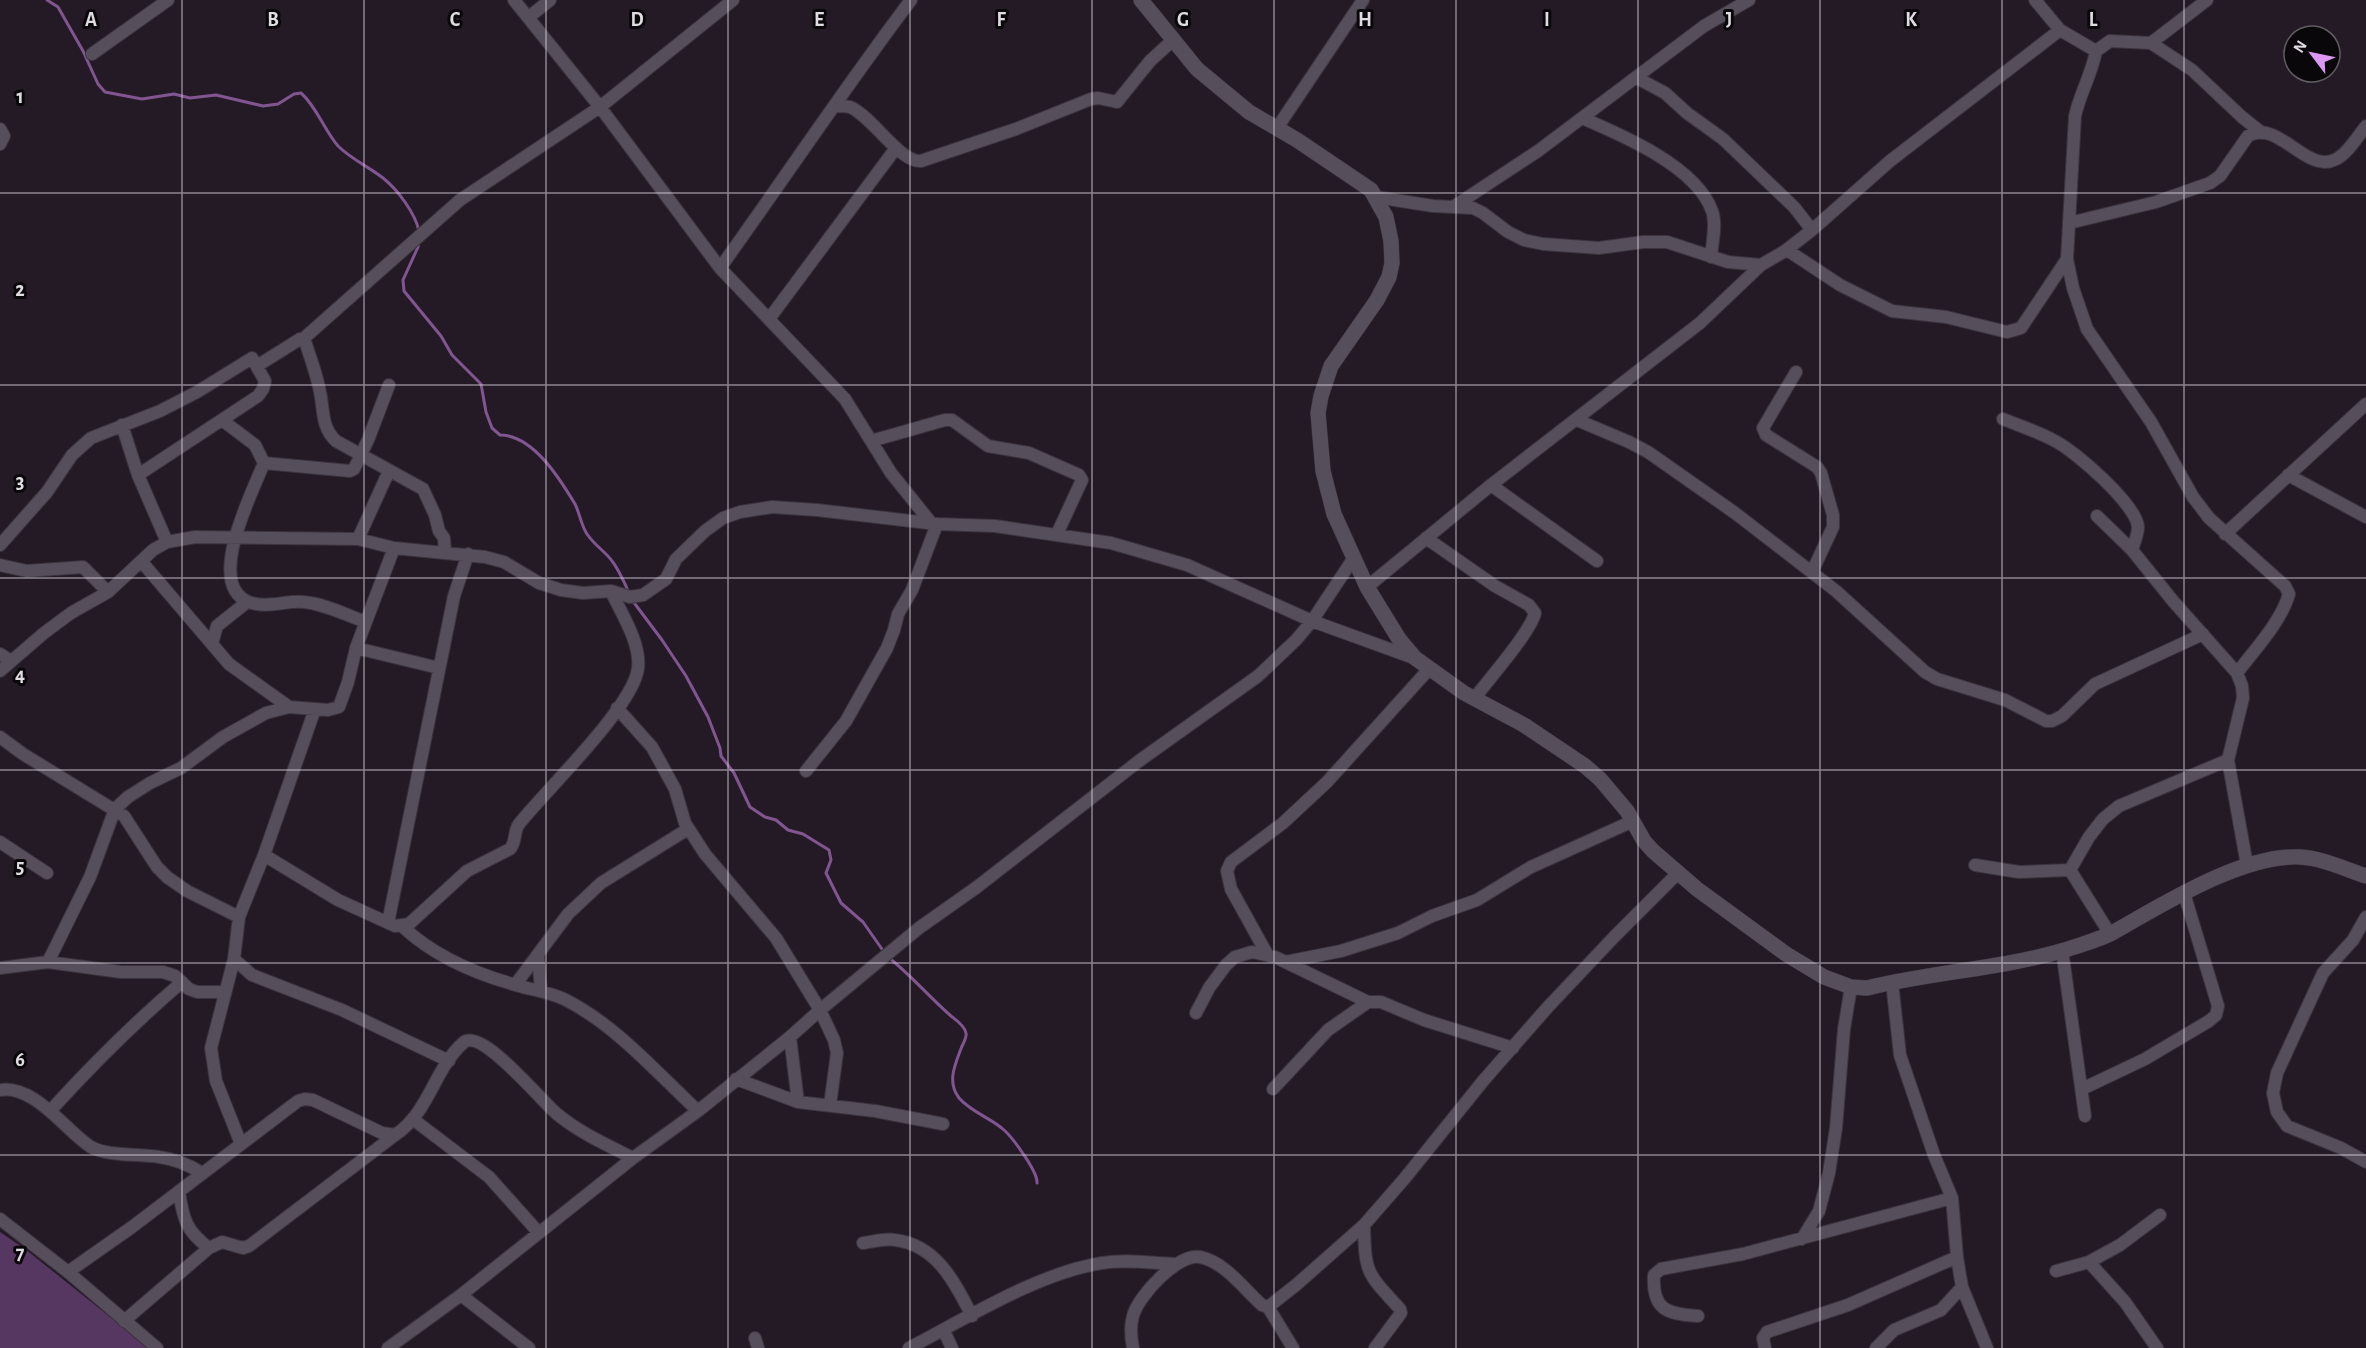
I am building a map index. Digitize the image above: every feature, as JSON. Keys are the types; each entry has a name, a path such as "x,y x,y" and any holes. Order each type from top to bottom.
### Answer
{"street":[{"path":"92,54 168,0"},
{"path":"514,0 600,107 720,268 845,399 891,473 934,524"},
{"path":"529,17 550,0"},
{"path":"257,366 303,339 460,200 600,107 733,0"},
{"path":"720,268 836,106 865,61 911,0"},
{"path":"1141,0 1197,69 1250,112 1371,190 1386,217 1391,241 1392,263 1389,277 1377,300 1331,366 1318,413 1323,471 1334,514 1353,559 1381,613 1415,658"},
{"path":"1277,129 1363,0"},
{"path":"1453,207 1538,151 1696,32 1749,0"},
{"path":"2036,0 2060,30 2097,51"},
{"path":"2151,43 2207,0"},
{"path":"1367,587 1491,485 1700,323 1761,265 1785,251 1812,230 1890,161 2060,30"},
{"path":"836,106 854,110 896,148 912,160 921,161 1016,129 1091,99 1117,102 1150,61 1173,40"},
{"path":"2238,673 2274,624 2289,594 2285,586 2209,518 2193,496 2151,422 2087,329 2073,288 2067,259 2074,116 2097,51 2103,45 2110,41 2151,43 2192,70 2241,117 2262,133"},
{"path":"1637,78 1665,93 1687,113 1723,139 1794,207 1812,230"},
{"path":"1582,118 1616,132 1652,151 1685,174 1707,199 1713,213 1711,257"},
{"path":"2069,223 2156,202 2210,183 2220,176 2248,135 2253,133 2278,138 2314,160 2326,162 2340,157 2366,126"},
{"path":"0,129 4,136 0,144"},
{"path":"770,319 896,148"},
{"path":"1376,197 1473,208 1508,232 1524,240 1543,244 1599,249 1643,242 1667,242 1728,262 1761,265"},
{"path":"1785,251 1840,285 1892,311 1946,317 2007,332 2020,328 2067,259"},
{"path":"303,339 320,391 325,425 329,434 336,441 423,489 435,515 439,531 444,538 446,552"},
{"path":"0,545 52,485 80,447 91,438 160,411 252,358 265,381 258,396 138,475"},
{"path":"1796,372 1763,428 1766,435 1817,467 1821,473 1833,515 1833,528 1812,572"},
{"path":"264,463 350,471 354,469 362,456 389,385"},
{"path":"2225,534 2366,404"},
{"path":"2003,419 2057,441 2128,504 2135,514 2138,527 2132,550"},
{"path":"222,420 255,445 264,463 230,554 230,570 234,585 247,602"},
{"path":"871,441 952,420 988,446 1029,453 1051,461 1079,475 1082,480 1057,534"},
{"path":"1577,420 1648,452 1735,513 1836,591 1925,672 1937,679 2005,700 2046,721 2062,716 2095,684 2203,634"},
{"path":"122,425 138,475 167,542"},
{"path":"358,539 389,471"},
{"path":"2288,474 2366,516"},
{"path":"1491,485 1597,561"},
{"path":"0,671 62,620 108,592 141,561 167,542 195,537 358,539 394,548 468,554 504,562 539,583 561,590 583,593 611,591 630,597 643,596 666,579 676,559 705,531 723,518 740,512 772,507 934,524 994,526 1120,545 1187,565 1312,621 1415,658 1474,699 1524,724 1585,766 1600,779 1633,821 1644,841 1677,874 1786,954 1824,977 1851,987 1867,988 2062,950 2110,934 2184,893 2247,865 2284,857 2314,859 2366,876"},
{"path":"2097,516 2132,550 2173,601 2238,673 2243,698 2228,760 2247,865"},
{"path":"807,771 846,721 887,648 898,614 912,590 934,524"},
{"path":"1426,538 1495,586 1529,605 1535,613 1533,620 1474,699"},
{"path":"48,962 90,877 116,809 138,790 181,768 223,737 266,713 289,707 334,710 339,707 356,648 394,548"},
{"path":"388,923 454,596 468,554"},
{"path":"388,1348 461,1295 633,1158 698,1111 919,928 1139,761 1258,676 1296,640 1312,621 1353,559"},
{"path":"141,561 229,664 289,707"},
{"path":"0,565 27,571 79,566 87,569 108,592"},
{"path":"403,927 467,871 514,845 518,826 633,686 638,669 638,656 611,591"},
{"path":"212,644 217,626 247,602 277,604 303,602 319,605 366,622"},
{"path":"356,648 439,668"},
{"path":"0,654 11,661"},
{"path":"1267,954 1230,889 1227,871 1232,862 1283,823 1327,782 1430,668"},
{"path":"617,708 652,747 675,789 688,829 705,854 776,938 820,1010 834,1040 837,1053 830,1104"},
{"path":"241,1143 212,1065 211,1048 234,959 239,916 264,855 315,709"},
{"path":"0,737 50,771 116,809 124,816 157,867 167,877 187,891 239,916"},
{"path":"2070,870 2089,837 2103,819 2119,806 2228,760"},
{"path":"1286,962 1341,951 1398,933 1432,916 1477,900 1531,867 1633,821"},
{"path":"515,985 568,914 601,883 688,829"},
{"path":"0,842 47,873"},
{"path":"264,855 338,900 388,923 403,927 418,941 439,955 515,985 562,998 587,1011 629,1046 698,1111"},
{"path":"1975,865 2019,872 2070,870"},
{"path":"2070,870 2110,934"},
{"path":"1268,1307 1364,1225 1513,1048 1614,937 1677,874"},
{"path":"2082,1089 2145,1059 2216,1015 2218,1006 2213,983 2184,893"},
{"path":"2366,917 2353,940 2323,973 2277,1073 2273,1093 2277,1112 2287,1126 2342,1148 2366,1162"},
{"path":"2062,950 2085,1116"},
{"path":"1196,1013 1209,988 1226,965 1236,957 1252,952 1267,954 1286,962 1368,1002 1381,1002 1424,1020 1513,1048"},
{"path":"538,955 542,991"},
{"path":"234,959 252,975 342,1010 449,1060"},
{"path":"0,968 48,962 121,972 163,972 175,976 197,992 225,992"},
{"path":"51,1110 138,1019 182,982"},
{"path":"1892,982 1900,1055 1934,1155 1952,1197 1962,1287 1987,1348"},
{"path":"1802,1239 1819,1211 1829,1173 1836,1128 1844,1029 1851,987"},
{"path":"1273,1089 1328,1030 1368,1002"},
{"path":"790,1037 798,1102"},
{"path":"124,1321 209,1248 222,1242 243,1248 249,1246 414,1120 449,1060 468,1040 474,1039 484,1044 502,1059 558,1115 582,1131 633,1158"},
{"path":"736,1079 798,1102 830,1104 911,1116 943,1124"},
{"path":"3,1087 51,1110 91,1147 168,1158 202,1173"},
{"path":"68,1272 132,1227 287,1108 305,1099 314,1100 382,1133 395,1135"},
{"path":"414,1120 489,1177 539,1233"},
{"path":"179,1191 181,1208 187,1225 198,1240 209,1248"},
{"path":"1698,1316 1663,1310 1654,1286 1654,1275 1661,1269 1743,1254 1952,1197"},
{"path":"2056,1271 2089,1262 2120,1245 2160,1215"},
{"path":"0,1219 68,1272 157,1348"},
{"path":"1364,1225 1366,1264 1369,1274 1401,1313 1375,1348"},
{"path":"863,1243 894,1239 909,1243 926,1253 941,1264 952,1278 972,1316"},
{"path":"909,1348 1042,1281 1078,1268 1119,1261 1175,1264 1197,1257 1222,1267 1262,1305 1268,1307 1293,1348"},
{"path":"1765,1348 1763,1338 1767,1332 1848,1305 1957,1257"},
{"path":"2089,1262 2125,1302 2157,1348"},
{"path":"1133,1348 1132,1325 1137,1305 1175,1264"},
{"path":"1876,1348 1894,1329 1941,1310 1962,1287"},
{"path":"461,1295 529,1348"},
{"path":"944,1330 952,1348"}],"shaded area":[{"path":"0,1232 25,1249 149,1348 0,1348"}],"waterway":[{"path":"47,0 58,7 83,51 98,84 105,92 142,99 174,94 190,98 216,95 263,106 278,104 294,94 301,93 312,105 338,146 383,178 394,189 410,209 419,231"},
{"path":"419,241 403,280 404,291 441,336 452,355 481,384 486,412 492,428 500,435 524,442 544,460 562,483 575,504 587,534 610,558 629,594"},
{"path":"632,600 686,676 708,717 721,756 734,773 750,807 765,817 776,820 788,830 803,834 829,850 831,860 826,873 841,903 863,922 884,952"},
{"path":"888,957 964,1028 966,1038 953,1072 955,1092 964,1103 1008,1134 1019,1147 1037,1183"}]}
